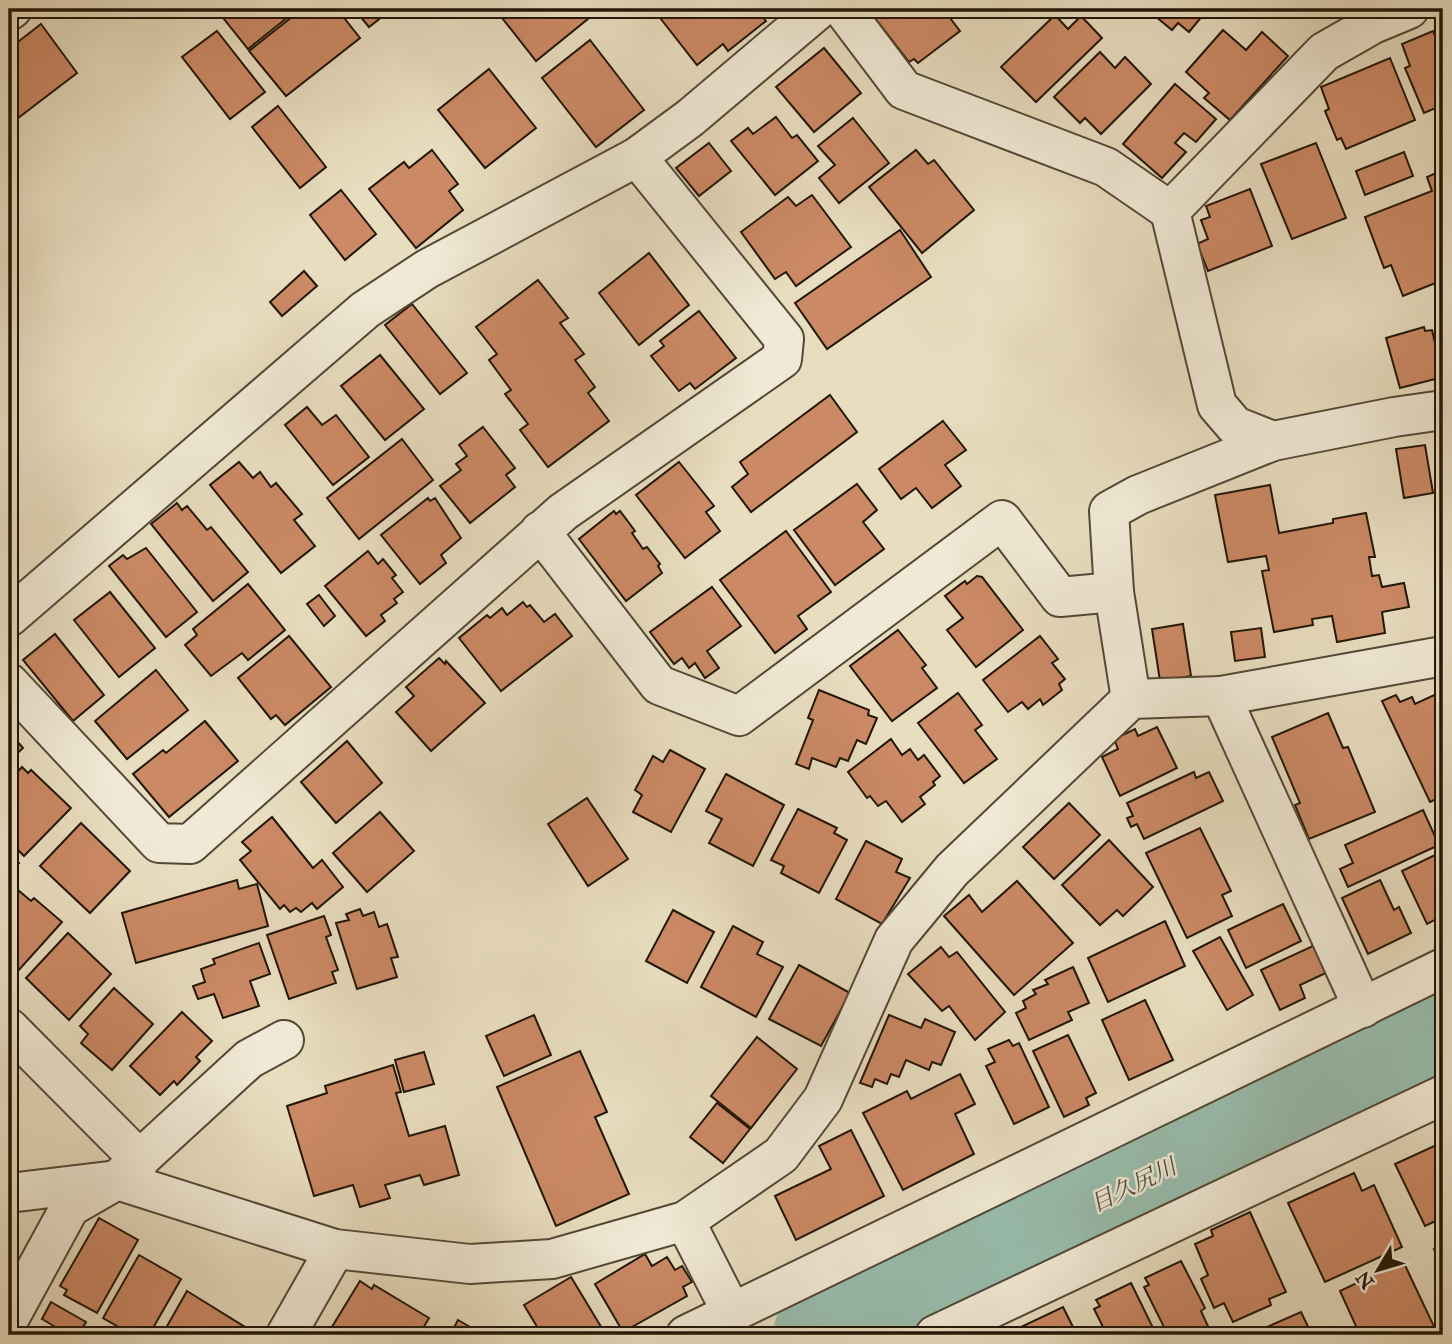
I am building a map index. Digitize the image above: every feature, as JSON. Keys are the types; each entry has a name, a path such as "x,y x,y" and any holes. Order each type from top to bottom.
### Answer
{"street":[{"path":"9,617 365,310 426,269 637,157 690,118 819,9"},
{"path":"843,9 904,90 1106,167 1170,211 1217,405 1235,426 1273,441"},
{"path":"1170,211 1324,52 1373,24 1409,9"},
{"path":"9,683 159,843 190,844 540,531 782,359 784,339 637,157"},
{"path":"1131,699 1114,592 1109,511 1138,495 1273,441 1394,417 1443,411"},
{"path":"540,531 659,685 739,716 1002,520 1060,597 1114,592"},
{"path":"9,1028 128,1170 335,1249 470,1264 552,1259 685,1222 781,1155 823,1099 894,940 952,870 1131,699 1222,696 1443,656"},
{"path":"1222,696 1363,1008"},
{"path":"686,1335 1443,968"},
{"path":"9,1319 70,1207 128,1170 249,1059 284,1040"},
{"path":"935,1335 1443,1095"},
{"path":"9,1193 128,1170"},
{"path":"685,1222 732,1313"},
{"path":"286,1335 335,1249"}],"building":[{"path":"216,9 298,9 248,49"},
{"path":"302,9 337,9 360,38 286,96 249,51"},
{"path":"354,9 392,9 369,27"},
{"path":"495,9 590,9 594,14 536,61"},
{"path":"663,9 769,9 761,15 766,21 728,51 723,44 697,65 657,14"},
{"path":"868,9 943,9 960,31 918,63 914,59 909,62"},
{"path":"1159,9 1208,9 1189,32 1178,23 1172,30 1155,16"},
{"path":"1055,15 1068,29 1081,16 1102,38 1036,102 1001,67"},
{"path":"41,24 77,73 9,125 9,49"},
{"path":"1223,30 1246,50 1262,32 1288,56 1230,120 1204,98 1209,93 1186,72"},
{"path":"217,31 265,92 230,119 182,57"},
{"path":"1433,31 1443,56 1443,105 1424,113 1405,68 1410,66 1402,44"},
{"path":"590,40 644,110 596,147 542,78"},
{"path":"824,48 861,93 814,132 776,87"},
{"path":"1100,52 1115,68 1125,57 1151,84 1101,134 1085,118 1080,123 1054,97"},
{"path":"1390,58 1415,120 1346,149 1341,138 1337,140 1325,111 1329,109 1321,87"},
{"path":"489,69 536,128 485,168 438,110"},
{"path":"1175,84 1216,119 1196,142 1184,133 1175,143 1186,152 1162,178 1123,144"},
{"path":"278,106 326,167 300,188 252,127"},
{"path":"776,117 792,138 797,135 818,161 775,195 731,141 748,128 753,134"},
{"path":"853,118 889,163 839,203 819,178 835,165 818,146"},
{"path":"709,143 731,171 699,196 676,168"},
{"path":"1316,143 1346,218 1292,239 1261,164"},
{"path":"432,150 458,184 449,191 463,210 416,248 369,189 404,162 409,168"},
{"path":"916,150 928,164 934,160 974,210 922,253 869,187"},
{"path":"1404,152 1413,176 1365,195 1356,171"},
{"path":"1443,170 1443,280 1403,296 1391,265 1384,268 1365,217 1432,191 1427,177"},
{"path":"1250,189 1272,246 1208,271 1197,244 1208,239 1201,220 1210,217 1206,206"},
{"path":"341,190 376,234 345,260 310,215"},
{"path":"812,195 851,247 796,286 786,272 775,279 741,232 788,197 796,206"},
{"path":"900,230 931,277 827,349 795,303"},
{"path":"649,253 689,305 639,345 599,293"},
{"path":"304,271 317,286 282,316 270,302"},
{"path":"538,280 568,318 560,323 584,354 575,360 595,387 588,393 609,421 548,467 520,430 528,424 505,394 511,390 489,360 497,354 476,327"},
{"path":"412,304 467,373 440,394 385,325"},
{"path":"699,311 736,358 695,389 690,383 679,391 651,356 664,346 660,341"},
{"path":"1424,327 1425,331 1432,330 1443,377 1400,388 1386,338"},
{"path":"380,355 424,409 385,440 341,386"},
{"path":"830,395 857,432 751,512 732,487 748,474 740,462"},
{"path":"307,407 322,425 336,415 369,457 333,485 285,425"},
{"path":"943,421 966,450 945,465 961,486 932,508 916,488 901,499 879,469"},
{"path":"483,427 515,468 506,475 515,487 470,523 440,486 461,470 456,464 467,456 459,445"},
{"path":"402,439 433,480 359,539 327,498"},
{"path":"1425,445 1433,493 1404,498 1396,449"},
{"path":"239,462 253,478 260,472 271,487 276,483 302,514 294,520 315,546 281,573 210,485"},
{"path":"679,462 714,506 706,512 720,531 685,558 636,495"},
{"path":"857,484 877,510 863,522 884,549 835,585 794,530"},
{"path":"1270,485 1279,533 1333,523 1333,519 1366,513 1375,557 1369,557 1372,576 1379,575 1382,587 1404,583 1409,607 1382,612 1385,633 1337,642 1332,616 1312,619 1313,625 1274,632 1262,571 1269,570 1266,556 1228,562 1215,495"},
{"path":"428,498 430,501 435,498 461,538 441,555 446,563 420,584 381,535"},
{"path":"177,503 182,510 187,506 207,530 211,527 248,572 213,601 151,524"},
{"path":"614,511 616,514 620,511 635,531 632,533 643,549 647,547 660,564 658,566 662,573 626,601 579,539"},
{"path":"786,531 831,592 798,616 807,629 775,653 720,580"},
{"path":"146,548 197,612 166,637 109,566 123,555 127,559"},
{"path":"368,551 378,564 383,559 396,575 392,578 403,592 394,599 397,603 381,615 385,621 366,636 325,586"},
{"path":"977,576 982,577 1023,630 976,667 947,630 963,618 945,596 965,581 967,584"},
{"path":"248,584 285,630 248,660 242,653 211,676 185,645 197,635 193,629"},
{"path":"712,587 741,626 707,651 719,668 705,678 695,663 689,668 682,658 674,664 650,632"},
{"path":"110,592 155,648 119,677 74,620"},
{"path":"319,595 335,616 324,626 307,604"},
{"path":"523,602 527,607 530,605 544,622 555,614 572,636 501,691 459,638 487,615 490,618 502,608 507,615"},
{"path":"1183,624 1191,676 1160,681 1152,629"},
{"path":"1261,628 1265,657 1235,661 1231,632"},
{"path":"898,630 926,665 922,668 937,688 892,721 850,666"},
{"path":"55,634 104,695 73,721 23,660"},
{"path":"289,636 331,687 285,725 276,715 271,719 238,678"},
{"path":"1040,636 1058,659 1052,663 1065,679 1059,684 1062,690 1043,705 1040,699 1028,709 1022,702 1008,712 983,680"},
{"path":"439,658 445,664 446,661 485,703 431,751 396,712 414,696 406,687"},
{"path":"156,670 188,710 127,759 95,721"},
{"path":"819,690 869,710 868,715 877,718 866,744 857,740 848,761 840,758 836,767 812,758 809,769 796,764 813,720 808,718"},
{"path":"1443,691 1443,796 1430,802 1382,701 1396,695 1400,702 1412,697 1415,704"},
{"path":"958,693 982,725 975,730 997,759 964,783 918,723"},
{"path":"1328,713 1343,748 1348,747 1375,812 1309,839 1295,805 1300,803 1272,737"},
{"path":"205,721 238,761 169,817 133,774 163,750 166,753"},
{"path":"1157,727 1177,768 1120,796 1102,757 1118,749 1114,739 1135,729 1138,736"},
{"path":"9,732 23,748 9,761"},
{"path":"891,739 902,755 910,749 918,760 924,755 940,776 933,782 935,785 920,797 925,804 902,822 886,801 878,806 870,796 867,798 848,772"},
{"path":"347,741 382,783 336,823 301,782"},
{"path":"670,750 705,769 671,832 633,812 642,795 635,790 653,756 663,762"},
{"path":"22,767 28,773 31,770 71,808 24,856 9,841 9,781"},
{"path":"1194,772 1196,778 1209,772 1223,801 1144,839 1137,824 1131,827 1127,818 1133,816 1127,803"},
{"path":"726,774 784,805 753,866 709,843 722,819 706,811"},
{"path":"587,798 628,859 588,886 548,824"},
{"path":"1069,803 1100,835 1054,879 1023,847"},
{"path":"798,809 837,828 834,833 847,840 819,893 781,873 784,866 771,860"},
{"path":"1423,810 1439,845 1348,887 1340,869 1353,863 1345,845"},
{"path":"380,812 414,851 367,892 333,853"},
{"path":"272,817 313,868 322,860 343,887 317,909 312,903 301,912 296,908 290,912 284,905 280,909 240,860 251,851 242,842"},
{"path":"81,823 130,871 90,913 40,866"},
{"path":"1200,828 1231,891 1222,895 1232,916 1187,938 1146,853"},
{"path":"1109,840 1153,887 1123,916 1117,910 1100,925 1062,885"},
{"path":"866,841 902,859 896,872 910,878 882,924 836,899"},
{"path":"9,854 19,863 9,874"},
{"path":"1437,854 1443,866 1443,916 1427,924 1402,871"},
{"path":"237,880 239,889 257,884 268,926 136,963 122,913"},
{"path":"1380,880 1394,910 1399,907 1411,933 1368,954 1342,898"},
{"path":"1017,881 1073,943 1014,995 944,916 969,895 982,912"},
{"path":"18,890 31,901 34,898 62,922 9,981 9,892 13,896"},
{"path":"1283,904 1301,941 1246,968 1228,930"},
{"path":"360,909 363,916 374,912 379,927 387,924 398,957 391,958 397,977 357,989 336,923 349,920 346,914"},
{"path":"673,910 714,932 687,983 646,961"},
{"path":"324,916 331,935 326,937 338,970 332,972 336,983 289,999 267,935"},
{"path":"1165,921 1185,966 1108,1002 1088,958"},
{"path":"733,926 763,942 757,954 783,967 756,1017 701,987"},
{"path":"68,933 111,974 69,1020 26,978"},
{"path":"1220,937 1253,995 1227,1010 1193,951"},
{"path":"259,943 270,974 250,981 259,1006 223,1018 214,994 198,999 193,986 205,982 201,969 215,964 213,959"},
{"path":"1315,945 1328,972 1300,985 1305,998 1280,1010 1261,970"},
{"path":"941,947 949,957 957,952 1005,1012 975,1040 949,1006 942,1011 908,974"},
{"path":"799,965 850,993 821,1046 769,1019"},
{"path":"1073,967 1089,1003 1068,1012 1072,1020 1029,1040 1016,1013 1026,1008 1023,1001 1036,994 1033,990 1048,984 1045,980"},
{"path":"114,988 153,1024 112,1070 81,1043 88,1034 80,1026"},
{"path":"1145,1000 1173,1060 1129,1080 1102,1020"},
{"path":"182,1012 212,1041 196,1057 200,1061 177,1085 174,1081 160,1095 130,1066"},
{"path":"534,1015 551,1055 504,1076 486,1036"},
{"path":"889,1015 921,1028 925,1019 955,1032 941,1065 932,1062 929,1070 906,1060 899,1077 891,1074 887,1084 875,1079 872,1087 860,1083"},
{"path":"1068,1035 1096,1093 1086,1098 1089,1105 1064,1117 1033,1051"},
{"path":"757,1037 797,1069 751,1128 711,1096"},
{"path":"1009,1040 1013,1046 1019,1043 1049,1107 1014,1124 986,1066 995,1062 988,1049"},
{"path":"580,1051 607,1112 595,1117 629,1194 556,1226 497,1087"},
{"path":"424,1052 434,1084 404,1092 395,1060"},
{"path":"393,1065 401,1092 396,1093 409,1136 445,1126 459,1175 424,1185 420,1175 385,1185 390,1198 360,1207 353,1185 314,1196 287,1106 327,1093 325,1086"},
{"path":"960,1074 975,1104 955,1114 974,1154 903,1190 863,1113 907,1091 911,1099"},
{"path":"717,1103 750,1129 723,1163 690,1137"},
{"path":"851,1130 884,1196 796,1240 775,1196 831,1169 819,1146"},
{"path":"1443,1142 1443,1224 1438,1220 1425,1226 1395,1164"},
{"path":"1354,1173 1362,1191 1374,1185 1402,1247 1325,1282 1288,1203"},
{"path":"1250,1212 1286,1292 1269,1299 1271,1305 1233,1322 1224,1303 1214,1308 1201,1279 1208,1275 1195,1244 1213,1236 1211,1230"},
{"path":"99,1218 138,1240 97,1313 64,1295 67,1290 60,1286"},
{"path":"1443,1245 1443,1270 1434,1249"},
{"path":"645,1254 652,1266 667,1257 675,1270 682,1266 692,1282 683,1287 687,1296 623,1332 595,1284"},
{"path":"139,1255 181,1279 149,1335 133,1335 103,1318"},
{"path":"1181,1261 1205,1308 1201,1311 1212,1335 1168,1335 1144,1287 1149,1285 1145,1278"},
{"path":"1403,1261 1438,1335 1360,1335 1340,1291"},
{"path":"571,1277 606,1335 542,1335 524,1305"},
{"path":"360,1281 372,1289 374,1285 429,1318 419,1335 327,1335"},
{"path":"1131,1283 1153,1328 1148,1330 1150,1335 1107,1335 1094,1309 1100,1306 1096,1300"},
{"path":"187,1291 258,1335 162,1335"},
{"path":"51,1302 86,1322 78,1335 69,1335 42,1319"},
{"path":"1063,1307 1077,1335 1004,1335"},
{"path":"1301,1312 1312,1335 1249,1335"},
{"path":"458,1320 484,1335 450,1335"}],"waterway":[{"name":"目久尻川","path":"823,1335 1443,1034"}]}
